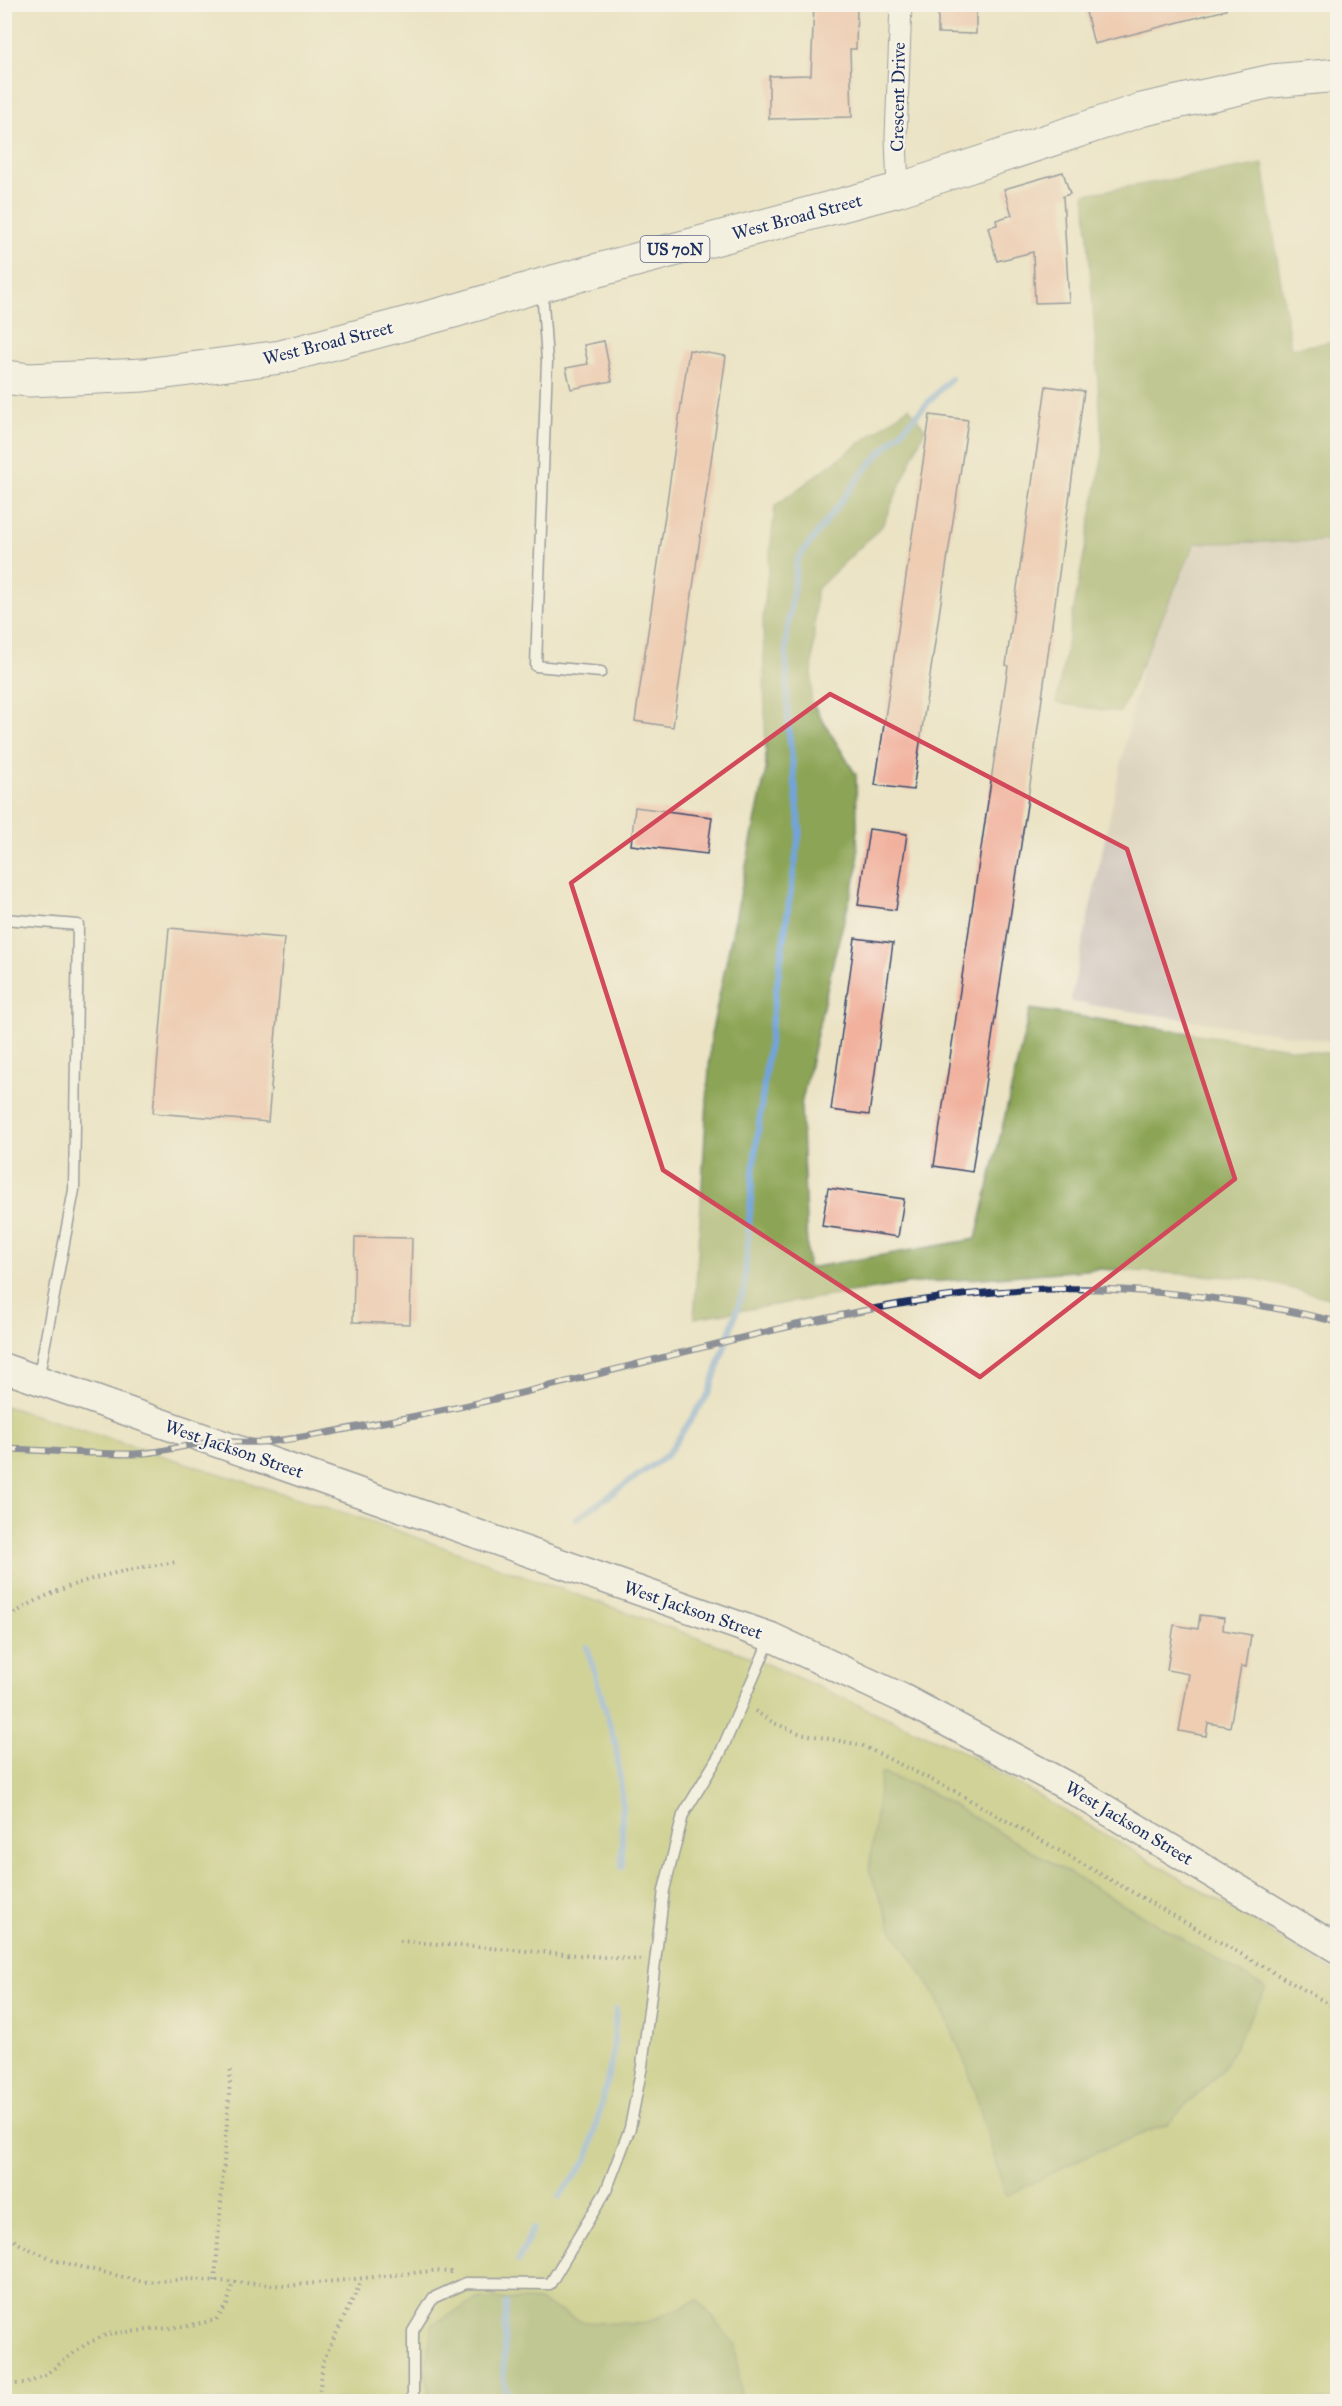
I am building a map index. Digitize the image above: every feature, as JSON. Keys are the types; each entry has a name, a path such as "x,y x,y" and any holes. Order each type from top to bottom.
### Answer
{"main road":[{"name":"West Broad Street","path":"4,377 29,380 144,375 281,357 898,190 1141,110 1272,81 1338,75"}],"street":[{"name":"Crescent Drive","path":"898,190 896,137 901,4"},
{"name":"West Jackson Street","path":"4,1368 771,1637 902,1698 1065,1785 1338,1949"}],"lane":[{"path":"542,285 547,361 536,666 601,672"},
{"path":"4,919 78,925 74,1190 38,1380"},
{"path":"413,2402 413,2331 433,2298 466,2283 550,2284 606,2191 632,2117 644,2055 663,1890 683,1815 720,1754 771,1637"}],"path":[{"path":"4,1620 34,1600 98,1576 177,1562"},
{"path":"752,1708 774,1723 799,1733 861,1745 954,1791 1338,2010"},
{"path":"400,1941 647,1960"},
{"path":"215,2281 231,2068"},
{"path":"4,2234 23,2246 57,2261 144,2282 190,2279 287,2286 432,2271 460,2273"},
{"path":"322,2402 319,2396 323,2361 362,2280"},
{"path":"4,2384 26,2384 45,2375 86,2344 108,2334 187,2326 216,2320 227,2306 233,2282"}],"highlighted area":[{"path":"830,694 1127,849 1235,1179 980,1377 663,1170 571,883"}],"shaded area":[{"path":"1178,497 1337,519 1337,1042 1070,1002"}],"green space":[{"path":"1263,164 1291,348 1337,341 1337,541 1195,543 1120,713 1056,703 1103,454 1085,194"},
{"path":"909,407 925,429 882,526 816,590 811,701 856,775 858,868 834,958 801,1105 808,1268 976,1239 1030,1009 1337,1055 1337,1300 1249,1278 1099,1269 906,1284 694,1318 711,1035 766,770 763,619 775,506"},
{"path":"5,1406 370,1521 746,1655 958,1749 1221,1902 1337,1974 1337,2401 5,2401"},
{"path":"881,1773 927,1790 1266,1988 1222,2070 1167,2124 1086,2156 1006,2196 967,2066 936,1995 893,1931 869,1870"},
{"path":"480,2298 539,2301 582,2322 643,2324 698,2300 736,2345 741,2401 430,2401 425,2369 433,2324"}],"building":[{"path":"814,4 857,4 856,49 850,49 852,117 769,119 769,76 811,75"},
{"path":"938,4 976,4 976,34 938,33"},
{"path":"1084,4 1225,4 1226,10 1094,44"},
{"path":"1063,172 1070,194 1063,196 1069,302 1035,303 1033,252 997,261 988,227 997,225 996,220 1012,215 1004,189"},
{"path":"604,341 612,381 571,389 566,368 588,364 584,345"},
{"path":"689,350 726,356 673,727 635,721"},
{"path":"1046,386 1084,391 1032,771 972,1172 934,1166 1008,666 1006,665"},
{"path":"930,415 968,420 913,790 875,785"},
{"path":"635,807 712,817 707,854 631,845"},
{"path":"869,829 907,834 896,910 858,905"},
{"path":"169,928 284,938 268,1122 153,1113"},
{"path":"855,938 893,943 869,1115 831,1110"},
{"path":"828,1188 904,1199 898,1237 822,1226"},
{"path":"355,1237 412,1238 410,1324 353,1322"},
{"path":"1200,1615 1224,1618 1223,1630 1251,1635 1246,1667 1241,1666 1230,1727 1208,1723 1206,1736 1179,1731 1189,1674 1167,1670 1174,1625 1198,1629"}],"waterway":[{"path":"576,1519 667,1455 709,1393 744,1289 753,1172 773,1011 800,829 788,724 786,642 797,560 864,471 951,378"},
{"path":"587,1647 616,1746 622,1796 622,1867"},
{"path":"559,2197 588,2158 613,2056 616,2009"},
{"path":"518,2261 533,2229"},
{"path":"506,2303 503,2378 510,2402"}],"railway":[{"path":"4,1449 134,1454 214,1442 262,1442 307,1437 514,1395 840,1315 960,1295 1014,1290 1123,1290 1231,1301 1338,1322"}]}
